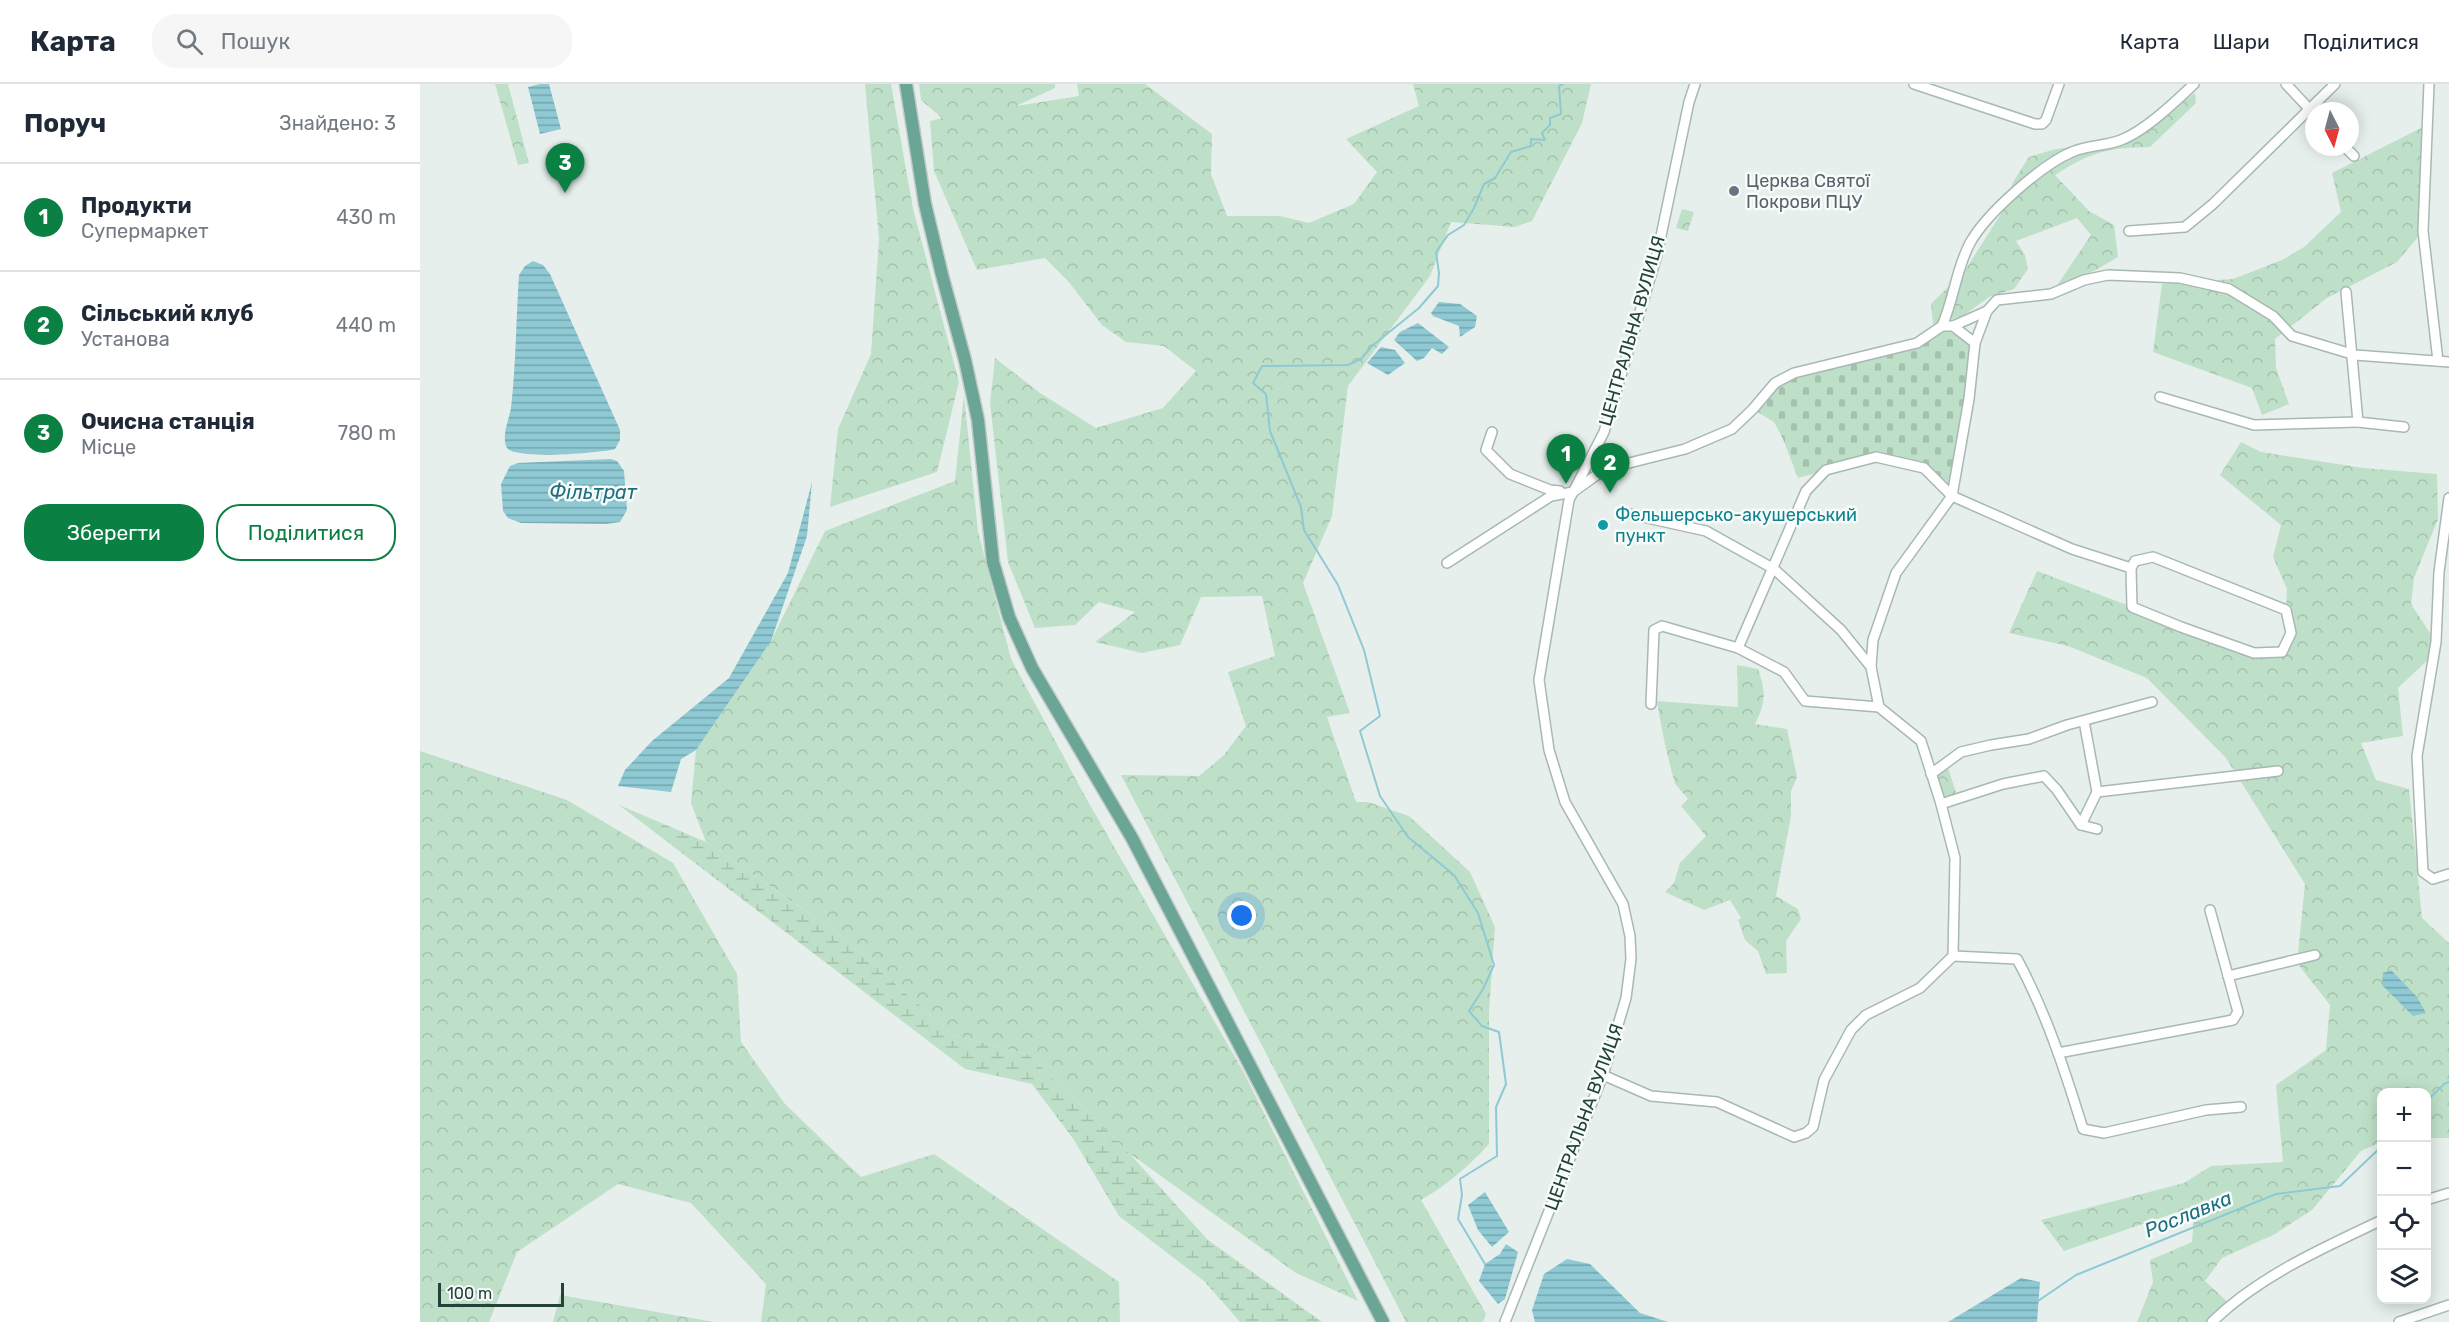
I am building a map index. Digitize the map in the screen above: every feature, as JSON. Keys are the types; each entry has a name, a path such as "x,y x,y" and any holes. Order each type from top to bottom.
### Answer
{"main road":[{"path":"906,84 925,204 978,420 993,562 1009,617 1032,668 1132,838 1383,1322"}],"street":[{"name":"ЦЕНТРАЛЬНА ВУЛИЦЯ","path":"1505,1322 1603,1075 1626,998 1631,959 1630,936 1623,904 1565,802 1549,750 1539,680 1569,500 1604,432 1654,266 1689,102 1695,84"},
{"path":"1914,84 2042,124 2046,120 2059,84"},
{"path":"1942,326 1971,242 2029,180 2048,165 2072,152 2122,140 2171,106 2194,84"},
{"path":"2286,84 2305,104"},
{"path":"2320,102 2335,84"},
{"path":"2429,84 2423,231 2438,361"},
{"path":"2129,231 2186,227 2305,118"},
{"path":"1879,707 1872,667 1873,640 1896,573 1953,496 1969,399 1974,343 1987,311 1997,300 2051,294 2097,276 2180,278 2229,289 2273,316 2292,336 2351,353 2449,362"},
{"path":"2346,292 2358,422"},
{"path":"1447,563 1551,496 1573,492 1605,469 1685,449 1732,429 1775,383 1794,373 1917,343 1942,326 1953,326 1987,311"},
{"path":"1953,326 1974,343"},
{"path":"2160,396 2254,425 2358,422 2404,428"},
{"path":"1492,432 1486,450 1510,474 1550,490 1573,492"},
{"path":"1738,648 1806,491 1826,470 1876,457 1924,468 1953,496 2072,549 2131,568"},
{"path":"2449,498 2436,642 2416,756 2423,872 2433,879 2449,874"},
{"path":"1625,513 1706,531 1774,569 1841,630 1872,667"},
{"path":"2152,557 2286,610 2291,633 2282,652 2254,653 2132,607 2131,568 2135,561 2152,557"},
{"path":"2439,589 2449,590"},
{"path":"1603,1075 1651,1096 1717,1102 1794,1137 1806,1133 1813,1127 1824,1080 1851,1030 1866,1016 1920,988 1953,956 1955,858 1921,741 1879,707 1805,701 1784,672 1738,648 1662,626 1654,630 1651,704"},
{"path":"1931,774 1961,752 2029,739 2152,702"},
{"path":"2081,825 2097,792 2084,721"},
{"path":"2097,792 2278,771"},
{"path":"1941,804 2003,784 2044,776 2057,790 2081,825 2097,829"},
{"path":"2058,1053 2233,1020 2238,1012 2210,910"},
{"path":"2228,976 2315,955"},
{"path":"1953,956 2017,959 2029,980 2058,1053 2083,1129 2104,1133 2206,1110 2241,1107"},
{"path":"2431,1199 2449,1193"},
{"path":"2212,1322 2230,1304 2291,1265 2377,1222"},
{"path":"2399,1322 2449,1305"}],"green space":[{"path":"495,84 508,84 529,163 518,165"},
{"path":"865,84 891,84 913,209 959,382 937,472 830,507 838,429 871,354 879,239"},
{"path":"919,84 1055,84 1055,88 1016,106 1079,96 1077,84 1145,84 1212,134 1211,174 1227,216 1280,216 1309,223 1354,204 1377,172 1346,139 1419,106 1413,84 1591,84 1582,123 1532,221 1515,227 1451,222 1430,276 1348,386 1332,516 1303,583 1350,713 1327,717 1356,802 1368,802 1409,816 1470,872 1495,927 1489,1011 1489,1144 1457,1175 1421,1200 1486,1314 1483,1322 1406,1322 1121,775 1199,776 1224,755 1246,726 1228,672 1275,656 1262,596 1201,597 1180,645 1142,653 1095,642 1135,612 1099,602 1075,625 1035,628 1008,562 990,403 995,358 1040,393 1096,428 1163,408 1196,371 1164,346 1126,342 1102,325 1068,281 1045,258 977,270 934,171 930,121 942,118 921,100"},
{"path":"2195,93 2196,103 2150,147 2100,153 2079,161 2055,175 2089,211 2114,225 2118,257 2096,270 2056,287 2091,235 2077,218 2016,241 2025,255 2028,269 2014,289 1989,297 1963,316 1933,324 1931,304 1966,269 2004,209 2013,182 2029,157 2052,150 2137,134"},
{"path":"2427,125 2423,231 2397,262 2327,298 2275,339 2276,368 2289,404 2262,415 2252,388 2153,352 2162,284 2233,279 2282,260 2304,247 2341,212 2332,173"},
{"path":"1682,209 1694,212 1688,231 1676,228"},
{"path":"1953,326 1975,343 1952,496 1924,468 1876,457 1798,478 1774,422 1753,409 1775,383 1794,373 1917,343"},
{"path":"964,395 978,532 1011,659 1086,798 1243,1071 1358,1301 1296,1273 1129,1153 1029,1055 953,1035 840,935 706,842 691,803 696,750 771,641 825,531 955,481"},
{"path":"2241,442 2261,452 2363,468 2437,474 2438,519 2414,578 2411,604 2436,642 2434,654 2398,688 2403,736 2361,743 2376,780 2409,789 2422,918 2449,943 2449,1138 2431,1138 2431,1088 2377,1088 2377,1144 2361,1151 2312,1210 2275,1234 2222,1258 2205,1281 2230,1304 2212,1322 2137,1322 2153,1282 2150,1260 2192,1242 2195,1206 2064,1251 2041,1220 2184,1183 2211,1166 2283,1162 2276,1085 2326,1050 2330,1005 2297,963 2305,884 2226,758 2147,678 2068,646 2009,633 2037,571 2254,653 2282,652 2291,633 2286,610 2287,589 2273,557 2281,525 2220,475"},
{"path":"1737,665 1758,669 1764,697 1755,724 1787,729 1797,777 1791,791 1791,816 1776,896 1798,909 1801,919 1786,941 1787,973 1766,974 1758,951 1745,940 1738,920 1741,918 1730,900 1704,910 1665,892 1674,883 1680,863 1706,836 1681,806 1688,799 1675,782 1664,741 1657,701 1738,707"},
{"path":"420,751 567,800 673,863 737,974 741,1042 785,1104 861,1177 934,1154 1119,1282 1120,1322 761,1322 766,1284 691,1203 618,1184 517,1252 489,1322 420,1322"},
{"path":"1946,761 1958,799 1941,804 1931,774"},
{"path":"619,805 706,842 840,935 953,1035 1029,1055 1129,1153 1208,1240 1322,1322 1240,1322 1204,1281 1119,1216 1074,1140 1032,1084 965,1069"},
{"path":"560,1295 714,1322 553,1322"}],"water":[{"path":"549,84 561,129 540,134 528,87"},
{"path":"533,261 543,265 550,274 620,430 620,440 615,449 576,454 541,455 513,452 505,444 513,391 519,275 525,266"},
{"path":"1439,302 1460,304 1477,316 1475,327 1460,337 1459,326 1433,316 1431,313"},
{"path":"1418,323 1449,347 1442,354 1432,348 1424,358 1417,361 1394,340 1400,332"},
{"path":"1381,347 1395,350 1405,363 1388,375 1367,363"},
{"name":"Фільтрат","path":"611,459 617,461 624,471 627,510 620,522 606,524 521,523 508,518 503,511 501,484 510,466 518,463"},
{"path":"812,482 807,536 771,641 696,750 681,759 671,792 618,786 625,770 652,741 729,678 788,573"},
{"path":"2391,970 2417,997 2426,1013 2413,1016 2382,985 2383,973"},
{"path":"1485,1192 1509,1232 1492,1247 1478,1230 1468,1205"},
{"path":"1506,1244 1518,1252 1505,1299 1498,1304 1479,1281 1485,1264 1500,1254"},
{"path":"1567,1259 1590,1264 1640,1313 1668,1322 1535,1322 1532,1310 1544,1274"},
{"path":"2021,1278 2040,1282 2037,1322 1948,1322"}],"waterway":[{"path":"1485,1264 1458,1219 1462,1195 1460,1179 1497,1156 1496,1107 1506,1084 1499,1032 1482,1026 1469,1011 1494,965 1478,913 1454,875 1408,837 1380,796 1360,731 1380,716 1364,650 1338,585 1304,530 1301,507 1270,431 1266,394 1253,383 1262,366 1348,365 1361,359 1372,346 1419,308 1438,286 1436,252 1448,235 1464,225 1484,184 1495,178 1511,152 1531,146 1531,139 1545,140 1542,133 1550,125 1550,118 1561,114 1559,86 1563,84"},
{"name":"Рославка","path":"2431,1097 2449,1082"},
{"name":"Рославка","path":"2038,1301 2076,1275 2276,1194 2340,1186 2377,1151"}],"place":[{"name":"Церква Святої Покрови ПЦУ","path":"1734,191"},
{"name":"Очисна станція","path":"565,193"},
{"name":"Продукти","path":"1566,484"},
{"name":"Сільський клуб","path":"1610,493"},
{"name":"Фельшерсько-акушерський пункт","path":"1603,525"}]}
